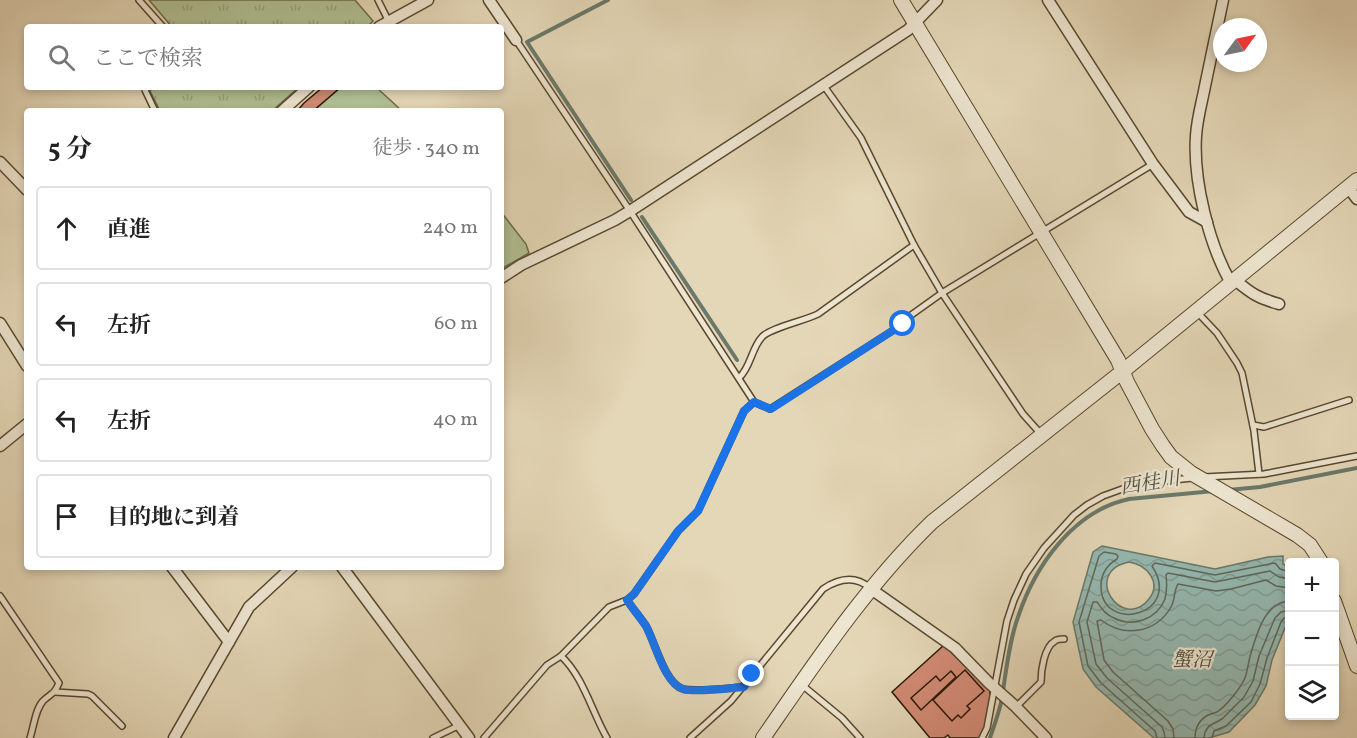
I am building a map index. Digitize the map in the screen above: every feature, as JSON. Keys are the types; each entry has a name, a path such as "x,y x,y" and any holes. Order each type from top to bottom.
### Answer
{"street":[{"path":"384,24 428,0"},
{"path":"489,0 516,40"},
{"path":"901,0 1118,360 1127,382 1162,446 1177,462 1202,479 1298,535 1314,550 1319,558"},
{"path":"504,276 521,265 630,211 908,30 938,0"},
{"path":"1048,0 1154,164 1189,212 1207,222"},
{"path":"1223,0 1196,133 1200,195 1224,270 1233,281 1261,299 1280,304"},
{"path":"285,108 306,90"},
{"path":"1,165 24,187"},
{"path":"763,738 871,589 932,522 1123,371 1353,183 1357,199"},
{"path":"0,323 24,361"},
{"path":"0,446 24,426"},
{"path":"174,570 229,642"},
{"path":"174,738 249,607 289,570"},
{"path":"344,570 469,738"},
{"path":"871,589 947,641 1046,738"},
{"path":"1339,612 1357,666"}],"lane":[{"path":"139,0 160,24"},
{"path":"378,0 384,24"},
{"path":"516,40 754,402 771,409 903,324 907,318 942,293 1154,164"},
{"path":"823,85 861,138 914,244 942,293 1023,414 1041,435"},
{"path":"145,90 154,108"},
{"path":"739,378 744,373 763,336 818,314 914,244"},
{"path":"1196,311 1217,333 1238,363 1245,384 1253,425 1259,474"},
{"path":"1253,425 1264,427 1349,400"},
{"path":"484,738 548,665 561,656 609,606 627,600 634,594 678,531 698,511 744,411 754,402"},
{"path":"982,738 987,728 1007,621 1014,600 1031,565 1044,548 1062,527 1087,505 1136,483 1259,474 1357,456"},
{"path":"690,738 744,687 752,674 823,589 833,583 848,579 857,580 871,589"},
{"path":"0,596 59,683 55,692 43,701 38,709 30,738"},
{"path":"627,600 645,626 674,684 682,689 695,690 744,687"},
{"path":"1014,705 1041,682 1041,665 1052,643 1064,639"},
{"path":"561,656 576,674 607,738"},
{"path":"801,684 842,718 860,738"},
{"path":"55,692 92,696 122,726"},
{"path":"433,738 460,725"}],"green space":[{"path":"149,0 355,0 373,21 370,24 169,24"},
{"path":"296,90 275,108 158,108 150,91"},
{"path":"338,90 379,90 399,108 316,108"},
{"path":"504,216 526,244 529,253 504,267"}],"water":[{"name":"蟹沼","path":"1102,546 1215,569 1268,557 1283,556 1285,628 1272,660 1266,686 1255,705 1229,732 1209,738 1154,738 1096,687 1083,669 1073,622 1093,552","holes":["1129,562 1142,567 1151,575 1153,593 1138,608 1128,609 1118,605 1111,597 1107,587 1108,577 1115,568"]}],"building":[{"path":"319,90 338,90 316,108 300,108"},
{"path":"944,645 990,691 989,710 980,738 950,738 948,735 944,738 930,738 892,692"},
{"path":"965,670 984,691 967,706 970,709 961,718 958,715 952,721 933,700"},
{"path":"951,671 956,677 921,710 911,698 936,676 940,681"}],"waterway":[{"path":"608,0 527,42 631,200"},
{"path":"642,217 737,360"},
{"name":"西桂川","path":"1228,490 1260,487 1357,468"},
{"name":"西桂川","path":"990,738 1001,703 1018,617 1035,579 1059,543 1090,515 1109,505 1129,499 1214,491"}],"route":[{"path":"752,674 744,687 682,689 674,684 668,675 645,626 627,600 634,594 678,531 698,511 744,411 754,402 771,409 903,324"}]}
